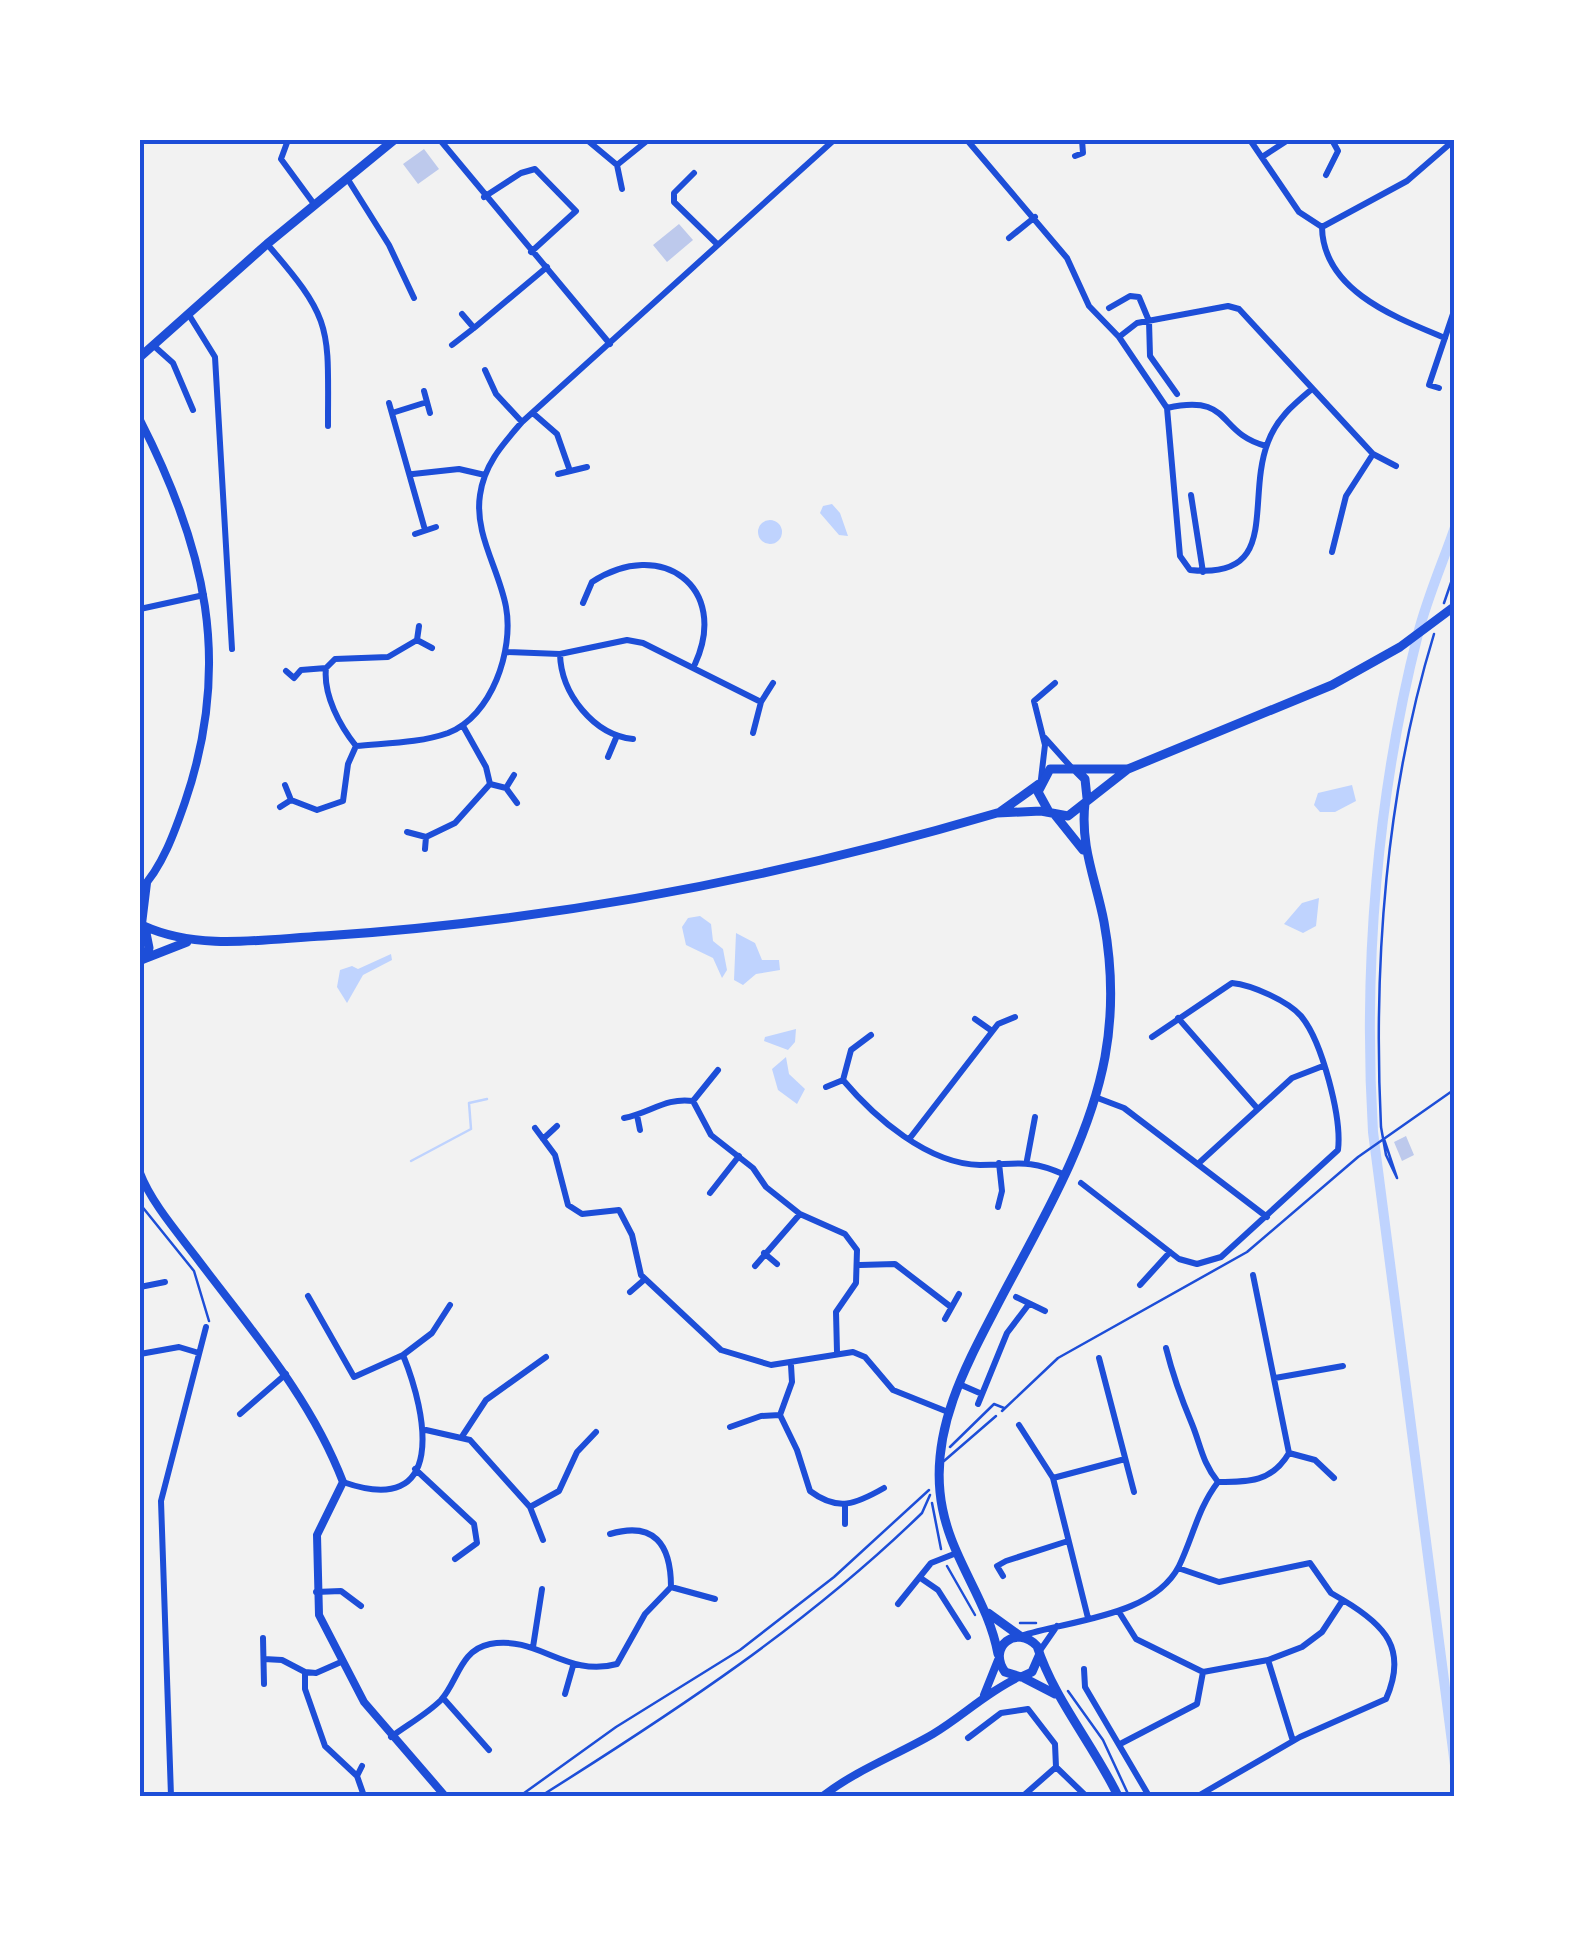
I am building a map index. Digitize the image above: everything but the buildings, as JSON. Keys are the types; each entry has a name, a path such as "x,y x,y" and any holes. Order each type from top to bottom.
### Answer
{"main road":[{"path":"140,357 267,244 394,140"},
{"path":"141,961 190,942 470,924 623,902 747,878 997,814 1074,814 1128,768 1300,700 1400,647 1450,606"},
{"path":"997,814 1057,766 1128,768"},
{"path":"1057,1695 1006,1672 998,1657 986,1612 954,1554 944,1518 940,1466 948,1412 958,1384 1063,1174 1095,1097 1108,1032 1109,966 1100,906 1084,852 1085,779 1073,768"},
{"path":"1040,782 1040,800 1084,852"},
{"path":"142,924 190,942"},
{"path":"141,961 150,940 142,924"},
{"path":"986,1612 1033,1641 1057,1695 1096,1749 1118,1796"},
{"path":"998,1657 1008,1639 1020,1636"},
{"path":"1020,1677 1036,1668 1039,1654"}],"street":[{"path":"288,140 281,159 314,204"},
{"path":"440,140 610,344"},
{"path":"588,140 616,165 622,189"},
{"path":"616,165 648,140"},
{"path":"356,746 426,738 462,726 489,694 506,652 506,607 479,522 485,475 497,450 522,422 834,140"},
{"path":"967,140 1067,258 1089,306 1119,337 1167,408 1180,556 1190,570 1203,572 1239,566 1253,549 1256,495 1266,446 1280,417 1312,389"},
{"path":"1075,156 1082,152 1082,140"},
{"path":"1250,140 1299,212 1322,227 1333,263 1359,293 1379,309 1445,338"},
{"path":"1262,157 1288,140"},
{"path":"1326,175 1338,151 1332,140"},
{"path":"1322,227 1408,181 1453,142"},
{"path":"484,197 535,169 576,211 530,252"},
{"path":"694,173 674,193 674,202 718,245"},
{"path":"347,177 389,245 414,298"},
{"path":"1009,238 1034,217"},
{"path":"267,244 312,295 328,334 328,426"},
{"path":"452,345 547,267"},
{"path":"1109,308 1134,295 1145,306 1150,356 1176,394"},
{"path":"1119,337 1137,323 1228,306 1240,309 1372,454 1396,466"},
{"path":"1440,388 1428,384 1455,308"},
{"path":"462,314 474,328"},
{"path":"188,315 215,357 232,649"},
{"path":"154,346 174,364 192,410"},
{"path":"486,370 496,394 522,422"},
{"path":"424,391 430,413"},
{"path":"392,412 427,402"},
{"path":"389,403 425,530"},
{"path":"1167,408 1196,403 1214,407 1239,436 1266,446"},
{"path":"534,414 556,434 570,471"},
{"path":"140,420 177,492 205,594 210,652 204,725 181,813 144,886 142,924"},
{"path":"1332,552 1346,496 1372,454"},
{"path":"558,474 587,466"},
{"path":"412,474 459,469 485,475"},
{"path":"1191,494 1203,572"},
{"path":"416,534 436,527"},
{"path":"583,603 592,582 640,562 674,570 697,594 703,609 705,642 695,665"},
{"path":"581,574 592,582"},
{"path":"140,609 205,594"},
{"path":"417,640 419,626"},
{"path":"417,640 432,648"},
{"path":"291,690 294,678 309,667 326,668 336,660 388,657 417,640"},
{"path":"506,652 560,654 626,640 695,665 761,702"},
{"path":"560,654 560,668 574,696 602,732 633,739"},
{"path":"326,668 327,691 344,732 356,746"},
{"path":"286,670 294,678"},
{"path":"753,733 761,702 772,683"},
{"path":"1040,782 1044,737 1034,700 1055,683"},
{"path":"462,726 486,767 490,784"},
{"path":"1044,737 1073,768"},
{"path":"608,756 616,738"},
{"path":"285,785 291,800 318,810 343,801 348,764 356,746"},
{"path":"506,788 514,775"},
{"path":"490,784 506,788 517,802"},
{"path":"407,832 426,838 455,823 490,784"},
{"path":"280,808 291,800"},
{"path":"425,849 426,838"},
{"path":"1081,1184 1170,1252 1197,1264 1221,1257 1338,1150 1340,1132 1324,1066 1301,1016 1248,984 1232,983 1216,990 1152,1038"},
{"path":"910,1138 992,1032 1015,1017"},
{"path":"1178,1018 1257,1108"},
{"path":"975,1019 992,1032"},
{"path":"843,1080 851,1050 872,1035"},
{"path":"1199,1163 1292,1078 1324,1066"},
{"path":"693,1101 718,1070"},
{"path":"843,1080 910,1138 955,1162 1027,1160 1063,1174"},
{"path":"826,1086 843,1080"},
{"path":"1095,1097 1124,1108 1268,1217"},
{"path":"624,1118 673,1098 693,1101"},
{"path":"693,1101 711,1135 738,1156 766,1187 800,1214 845,1234 857,1250 860,1265 856,1283 836,1312 837,1352"},
{"path":"637,1115 640,1130"},
{"path":"1027,1160 1034,1117"},
{"path":"543,1139 557,1126"},
{"path":"535,1128 555,1155 568,1205 575,1212 610,1208 626,1220 644,1278 721,1350 772,1365 791,1365 837,1352 865,1357 894,1390 948,1412"},
{"path":"710,1193 738,1156"},
{"path":"998,1207 999,1163"},
{"path":"141,1178 286,1373 343,1482 373,1490 405,1481 415,1469 426,1430 420,1397 402,1355"},
{"path":"755,1266 800,1214"},
{"path":"1140,1284 1170,1252"},
{"path":"764,1254 777,1264"},
{"path":"860,1265 895,1264 951,1307"},
{"path":"1218,1482 1253,1482 1278,1471 1290,1453 1253,1274"},
{"path":"630,1292 644,1278"},
{"path":"140,1287 165,1282"},
{"path":"945,1319 959,1294"},
{"path":"308,1296 354,1377 402,1355 432,1333 450,1305"},
{"path":"1016,1297 1045,1311"},
{"path":"978,1404 1007,1333 1028,1304"},
{"path":"171,1796 161,1501 208,1323"},
{"path":"140,1354 179,1347 199,1353"},
{"path":"1166,1348 1178,1400 1193,1425 1198,1452 1218,1482"},
{"path":"463,1435 486,1400 546,1357"},
{"path":"1099,1358 1134,1492"},
{"path":"791,1365 792,1382 780,1415 798,1450 810,1491 845,1506 884,1488"},
{"path":"1276,1378 1343,1366"},
{"path":"240,1414 286,1373"},
{"path":"958,1384 982,1394"},
{"path":"730,1427 760,1416 780,1415"},
{"path":"1019,1426 1038,1449 1053,1478 1088,1618"},
{"path":"426,1430 463,1435 530,1506 543,1540"},
{"path":"530,1506 560,1491 578,1452 596,1432"},
{"path":"1290,1453 1315,1460 1334,1478"},
{"path":"1053,1478 1125,1458"},
{"path":"415,1469 474,1524 477,1544 454,1558"},
{"path":"343,1482 317,1535 315,1592 319,1615 341,1662 390,1738 445,1796"},
{"path":"1020,1636 1120,1612 1178,1568 1202,1502 1218,1482"},
{"path":"845,1506 846,1524"},
{"path":"390,1738 442,1698 460,1663 489,1644 533,1647 572,1666 595,1670 617,1664 645,1614 671,1586 671,1562 654,1534 634,1527 610,1534"},
{"path":"1002,1576 997,1566 1006,1561 1068,1541"},
{"path":"898,1604 906,1590 922,1579 931,1563 954,1554"},
{"path":"1178,1568 1219,1582 1310,1563 1330,1593 1382,1626 1391,1642 1394,1682 1386,1699 1292,1741 1198,1796"},
{"path":"922,1579 938,1590 968,1637"},
{"path":"671,1586 715,1599"},
{"path":"533,1647 542,1588"},
{"path":"315,1592 341,1592 360,1606"},
{"path":"1120,1612 1136,1638 1203,1672 1268,1660 1302,1647 1322,1632 1343,1600"},
{"path":"1039,1654 1058,1625"},
{"path":"262,1638 264,1684"},
{"path":"984,1695 998,1657"},
{"path":"264,1660 282,1660 316,1673 341,1662"},
{"path":"1268,1660 1292,1741"},
{"path":"566,1694 572,1666"},
{"path":"1084,1669 1085,1687 1122,1743 1149,1796"},
{"path":"305,1672 305,1690 325,1746 357,1776 364,1796"},
{"path":"1122,1743 1196,1704 1203,1672"},
{"path":"823,1796 932,1735 984,1695 1020,1677"},
{"path":"442,1698 489,1750"},
{"path":"968,1738 1001,1713 1028,1709 1055,1744 1056,1767 1086,1796"},
{"path":"357,1776 362,1766"},
{"path":"1023,1796 1056,1767"}],"lane":[{"path":"940,1466 996,1416"}],"path":[{"path":"1450,606 1455,571"},
{"path":"1384,1140 1397,1178 1386,1155 1378,1068 1393,820 1438,622"},
{"path":"950,1446 994,1404 1006,1408 1058,1358 1247,1252 1358,1157 1455,1088"},
{"path":"140,1204 194,1271 208,1323"},
{"path":"930,1492 941,1549"},
{"path":"520,1796 616,1727 740,1650 834,1578 930,1492"},
{"path":"541,1796 806,1619 922,1514 930,1492"},
{"path":"947,1565 980,1622"},
{"path":"1009,1620 1036,1622"},
{"path":"1068,1692 1102,1740 1129,1796"},
{"path":"459,1796 465,1796"}],"water":[{"path":"832,504 840,513 848,536 839,535 820,513 823,506"},
{"path":"770,520 782,532 770,544 758,532"},
{"path":"1352,785 1356,801 1335,812 1320,812 1314,805 1318,793"},
{"path":"1319,898 1316,926 1303,933 1284,924 1302,903"},
{"path":"700,916 711,924 713,941 723,949 727,970 722,978 713,958 686,945 682,927 688,918"},
{"path":"736,933 755,943 762,960 779,960 780,970 756,974 743,985 734,980"},
{"path":"391,954 392,960 363,975 347,1003 337,987 340,970 352,966 358,969"},
{"path":"796,1029 795,1042 788,1050 764,1041 765,1037"},
{"path":"786,1057 789,1074 805,1089 797,1104 778,1090 772,1069"}],"waterway":[{"path":"1455,527 1422,621 1392,757 1376,882 1370,1007 1373,1132 1455,1765"},
{"path":"411,1161 471,1129 469,1103 487,1099"}]}
